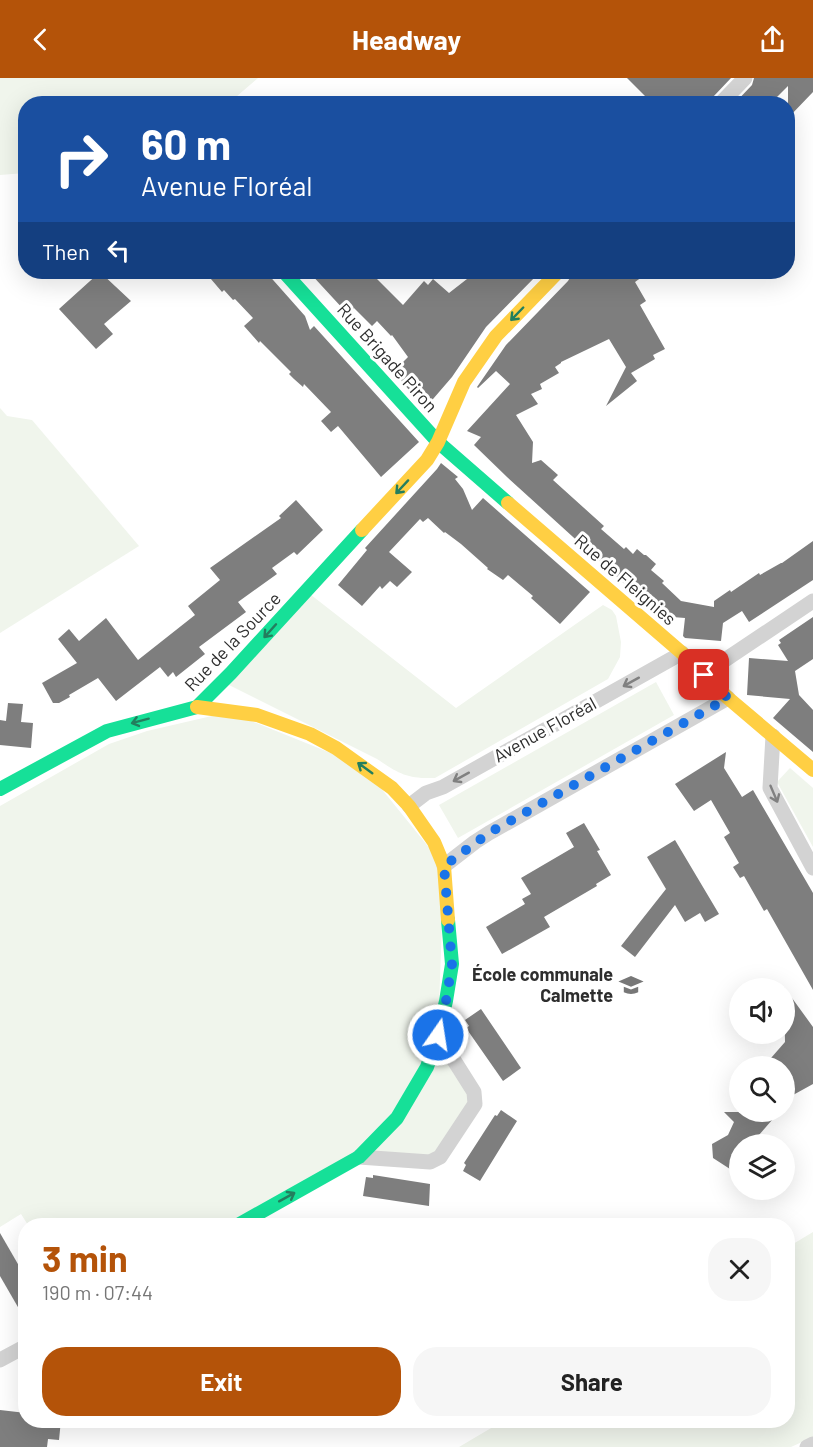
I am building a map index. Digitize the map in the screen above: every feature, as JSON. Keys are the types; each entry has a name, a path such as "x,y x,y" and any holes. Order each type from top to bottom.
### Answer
{"street":[{"path":"728,96 745,78"},
{"name":"Rue Brigade Piron","path":"291,279 438,442"},
{"name":"Rue de la Source","path":"0,789 107,731 197,707 427,460 438,442 464,382 496,336 551,279"},
{"name":"Rue de Fleignies","path":"438,442 682,653 728,698 813,770"},
{"path":"704,675 813,601"},
{"name":"Avenue Floréal","path":"409,806 426,793 443,787 682,653"},
{"path":"444,866 489,833 728,698"},
{"path":"197,707 257,715 310,734 336,748 392,788 409,806 434,842 444,866 452,964 446,1001 428,1067 397,1119 358,1157 250,1218"},
{"path":"773,736 770,788 813,868"},
{"path":"358,1157 430,1162 440,1157 475,1104 474,1092 438,1035"},
{"path":"0,1360 18,1350"},
{"path":"807,1447 813,1444"}],"shaded area":[{"path":"0,78 258,78 237,96 18,96 18,174 0,175"},
{"path":"0,408 7,416 32,420 139,546 0,633"},
{"path":"306,591 456,708 603,605 612,610 616,616 621,642 620,657 608,679 435,778 418,778 398,772 377,759 223,682"},
{"path":"656,682 674,715 458,838 439,805"},
{"path":"229,712 363,766 444,866 438,1035 474,1092 440,1157 359,1157 249,1218 24,1218 21,1214 0,1227 0,806 109,744 147,731"},
{"path":"790,768 813,788 813,847 777,782"},
{"path":"813,1232 813,1437 791,1447 459,1447 491,1428 795,1428 795,1243"}],"building":[{"path":"627,78 731,78 714,96 645,96"},
{"path":"754,78 813,78 813,92 795,111 795,96 788,96 788,86 778,96 742,96 752,85"},
{"path":"92,279 107,279 131,301 104,324 113,334 96,349 59,309"},
{"path":"211,279 272,279 305,316 310,330 314,326 419,442 381,477 338,426 331,432 321,421 331,412 304,384 303,387 289,374 291,372 260,341 259,343 244,326 253,318 235,299 233,300 224,290 222,292"},
{"path":"315,279 377,279 403,305 424,281 428,285 433,279 449,293 467,279 533,279 486,327 452,377 427,406 423,406 397,376 401,373 397,368 408,357 392,335 377,321 372,326 354,308 351,311 345,311"},
{"path":"569,279 639,279 635,282 646,301 640,305 665,349 653,355 655,359 631,373 637,381 606,406 626,367 609,339 555,367 559,373 540,384 542,389 531,394 538,404 516,415 533,442 532,463 541,460 558,475 553,480 604,526 601,529 624,549 626,547 633,554 637,549 656,564 651,570 681,601 714,607 714,601 730,590 731,592 759,573 760,575 782,563 813,541 813,580 749,622 742,611 723,623 721,641 685,638 683,636 685,618 660,616 507,477 474,445 481,437 467,431 510,384 496,371 477,387 506,345"},
{"path":"441,463 458,477 455,479 463,489 472,510 483,498 590,592 560,624 531,598 533,596 508,575 503,580 487,569 461,544 444,533 428,518 423,522 420,519 389,552 412,572 397,587 390,581 382,589 380,586 362,606 338,585 367,550 365,548"},
{"path":"296,500 323,530 297,555 294,552 272,568 277,574 238,602 246,612 199,647 205,654 176,677 173,672 168,677 160,667 116,701 98,678 69,695 70,697 59,703 53,703 42,683 77,663 58,639 69,629 79,641 106,618 138,660 195,615 188,606 220,580 210,568 281,518 279,516"},
{"path":"813,617 813,659 795,671 799,695 813,710 813,752 773,718 790,699 747,695 749,658 788,661 778,645 781,643 779,640"},
{"path":"8,703 23,704 21,722 33,723 31,748 0,745 0,720 6,721"},
{"path":"726,752 724,768 742,797 753,790 813,893 813,990 767,909 764,911 744,876 740,878 733,867 739,863 724,837 730,833 711,800 694,811 675,784"},
{"path":"584,823 611,875 596,884 597,886 544,917 550,927 502,954 486,927 525,904 522,899 531,894 521,878 574,847 566,833"},
{"path":"675,840 719,914 705,922 700,913 685,922 675,905 635,957 621,946 666,889 647,857"},
{"path":"795,1002 813,1027 813,1084 795,1094 795,1056 773,1056 783,1044 795,1044"},
{"path":"481,1009 521,1068 503,1081 466,1028 469,1026 465,1020"},
{"path":"501,1110 517,1121 480,1181 463,1171 466,1165 464,1163 495,1115 497,1116"},
{"path":"734,1122 770,1122 760,1134 729,1134 729,1168 713,1158 712,1144 728,1135"},
{"path":"373,1175 430,1184 429,1206 363,1196 366,1177 373,1178"},
{"path":"0,1233 18,1264 18,1307 0,1276"},
{"path":"0,1410 18,1412 18,1428 60,1428 59,1440 48,1439 47,1447 0,1447"}],"traffic: fast":[{"path":"290,279 438,442 508,503"},
{"path":"0,789 107,731 197,707 362,530"},
{"path":"250,1218 359,1157 397,1118 427,1067 438,1035 452,964 448,920"}],"traffic: slow":[{"path":"362,530 427,460 438,442 464,382 496,336 551,279"},
{"path":"508,503 682,653 728,698 813,770"},
{"path":"197,707 257,715 310,734 336,748 392,788 409,806 434,842 444,866 448,920"}],"place":[{"name":"École communale Calmette","path":"631,985"}],"route":[{"path":"438,1035 452,964 444,866 489,833 728,698 704,675"}]}
